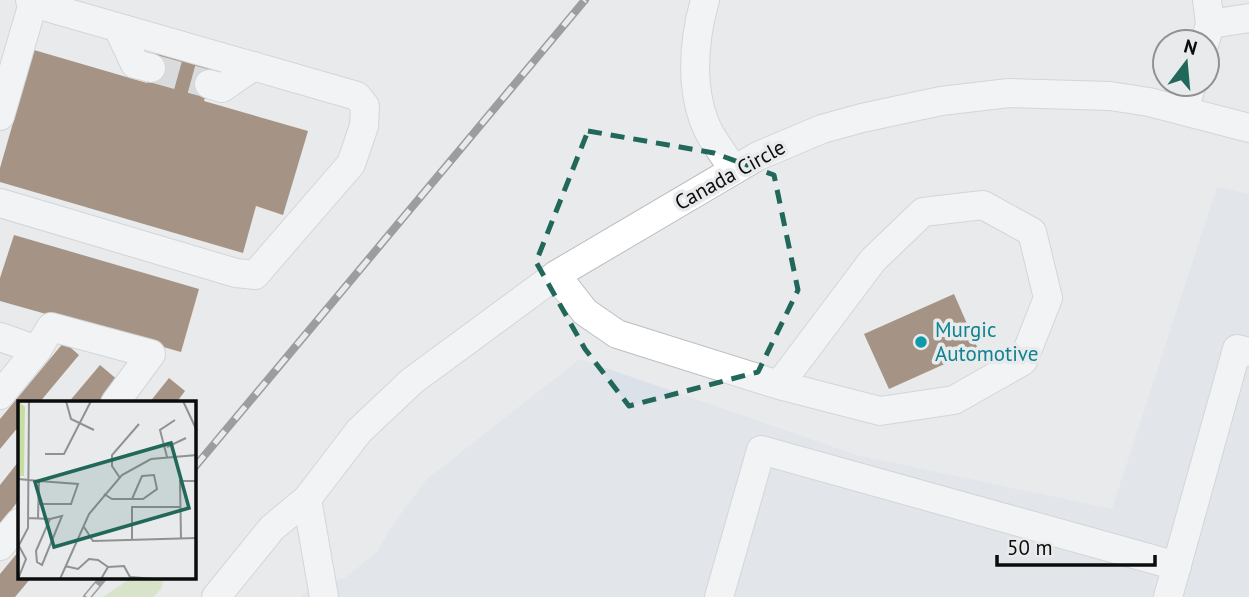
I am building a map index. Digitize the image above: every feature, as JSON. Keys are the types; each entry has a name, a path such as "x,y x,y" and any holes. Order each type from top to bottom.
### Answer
{"street":[{"path":"705,0 695,56 698,99 709,132 734,170"},
{"path":"0,116 31,1 357,96 365,106 364,126 351,164 256,275 236,273 0,203"},
{"path":"1207,22 1249,19"},
{"path":"118,28 135,64 151,68"},
{"path":"209,84 222,88 254,66"},
{"name":"Canada Circle","path":"216,597 272,528 307,499 333,463 383,406 454,347 556,275 758,156 822,129 905,107 978,95 1073,92 1151,97"},
{"name":"Canada Circle","path":"1190,98 1249,128"},
{"path":"556,275 585,313 617,334 779,385 880,411 954,400 1023,361 1048,298 1032,232 983,205 923,212 873,260 779,385"},
{"path":"0,395 37,350 51,327 151,354 116,401"},
{"path":"0,337 37,350"},
{"path":"1168,597 1237,349 1249,352"},
{"path":"719,597 761,450 1177,565"},
{"path":"307,499 324,597"},
{"path":"0,546 18,524"}],"highlighted area":[{"path":"588,131 714,153 774,175 798,290 758,372 629,406 585,349 536,262"}],"shaded area":[{"path":"1217,187 1249,194 1249,597 301,597 312,586 345,578 377,552 394,523 427,479 580,359 856,455 1112,509"}],"green space":[{"path":"128,580 163,580 161,589 153,597 103,597"}],"building":[{"path":"34,50 147,83 156,51 213,68 204,101 308,131 283,215 256,206 243,253 0,182 0,168"},
{"path":"14,235 199,289 181,352 0,301 0,278"},
{"name":"Murgic Automotive","path":"954,294 978,349 889,389 864,334"},
{"path":"64,342 79,355 41,401 18,401 18,427 0,449 0,419"},
{"path":"100,365 119,381 102,401 70,401"},
{"path":"169,378 185,391 178,401 151,401"},
{"path":"18,462 18,501 0,524 0,485"},
{"path":"18,552 18,580 29,580 15,597 0,597 0,574"}],"tunnel":[{"path":"151,68 209,84"}],"railway":[{"path":"196,466 585,0"},
{"path":"87,597 101,580"}],"place":[{"name":"Murgic Automotive","path":"921,342"}]}
